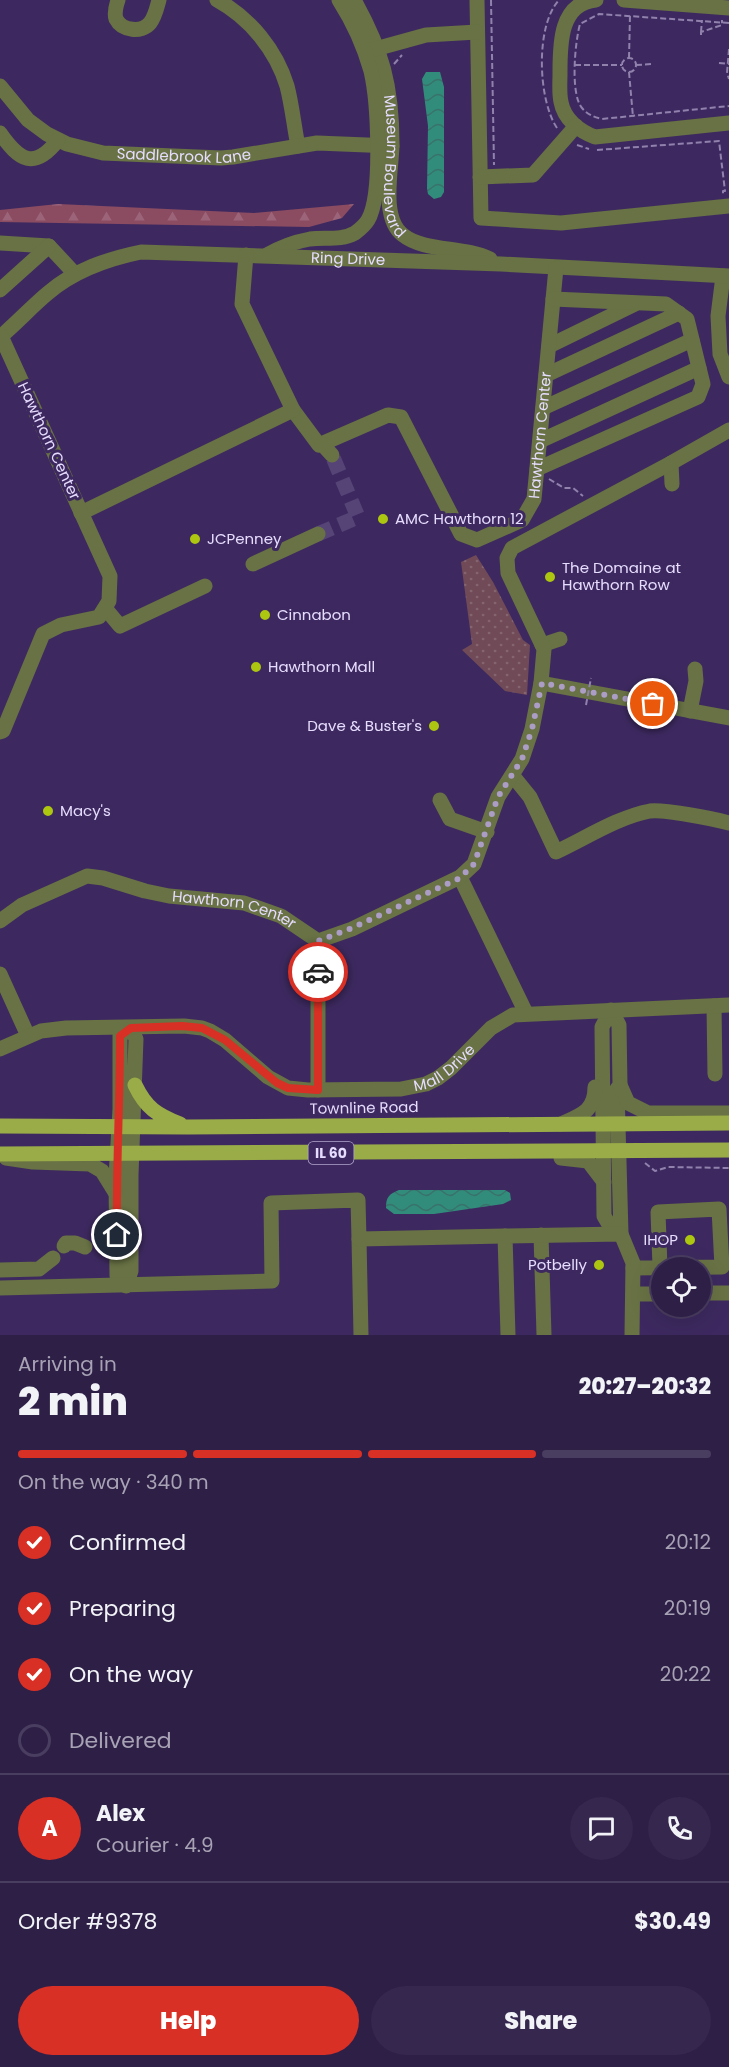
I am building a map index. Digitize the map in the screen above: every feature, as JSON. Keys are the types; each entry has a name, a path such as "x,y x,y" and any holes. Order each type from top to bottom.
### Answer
{"main road":[{"path":"135,1085 142,1100 159,1116 188,1127"},
{"name":"Townline Road","path":"0,1126 126,1128 729,1123"},
{"name":"IL 60","path":"0,1156 729,1150"}],"street":[{"path":"118,0 116,18 123,27 132,29 143,28 150,23 159,0"},
{"path":"217,0 249,23 268,47 283,74 298,146"},
{"name":"Museum Boulevard","path":"266,255 282,246 309,239 342,238 355,232 367,222 375,197 391,108 384,69 339,0"},
{"name":"Museum Boulevard","path":"354,0 371,50 371,72 385,145 391,218 397,231 411,241 482,255 501,264"},
{"path":"477,0 477,32 487,177 481,218 561,223 729,206"},
{"path":"596,0 568,5 563,29 568,66 561,102 568,118 580,131 595,137 729,123"},
{"path":"624,0 630,8 729,8"},
{"path":"371,50 426,35 477,32"},
{"name":"Saddlebrook Lane","path":"0,86 28,120 47,134 67,144 103,153 221,158 317,143 385,145"},
{"path":"487,177 533,176 576,126"},
{"path":"0,132 13,151 22,157 34,159 49,151 58,140"},
{"path":"0,243 49,246 75,274"},
{"path":"0,290 49,246"},
{"name":"Ring Drive","path":"1,336 50,291 75,274 94,265 141,252 501,264 727,277"},
{"path":"246,255 242,304 293,410 319,445 322,444 332,456"},
{"name":"Hawthorn Center","path":"322,444 388,415 401,417 461,534 477,540 522,520 534,500 542,473 540,441 556,268"},
{"path":"727,277 718,316 720,354 729,377"},
{"path":"542,473 698,397 703,384 687,319 666,304 553,299"},
{"path":"549,346 636,303"},
{"path":"546,375 679,313"},
{"name":"Hawthorn Center","path":"1,336 110,576 109,601 105,608"},
{"path":"543,408 692,339"},
{"path":"540,441 699,368"},
{"name":"Hawthorn Center","path":"81,513 293,410"},
{"path":"318,1090 318,941 352,928 460,878 474,864 498,797 522,759 532,729 542,683 544,649 508,573 507,558 512,548 729,430"},
{"path":"671,463 672,484"},
{"path":"253,564 318,534"},
{"path":"0,732 3,731 44,634 61,625 99,617 105,608 120,626 205,586"},
{"path":"542,645 560,639"},
{"path":"690,711 696,681 695,669"},
{"path":"542,683 729,718"},
{"path":"513,776 530,797 556,852 619,822 652,810 717,819 729,823"},
{"path":"440,800 450,819 486,832"},
{"name":"Hawthorn Center","path":"0,921 22,905 87,876 103,878 169,896 243,903 281,916 318,941"},
{"path":"460,878 526,1013"},
{"path":"0,974 28,1035"},
{"path":"715,1074 722,1005"},
{"name":"Mall Drive","path":"0,1049 41,1031 66,1028 182,1026 202,1028 225,1040 277,1083 288,1088 401,1089 426,1084 451,1068 498,1022 513,1015 722,1005"},
{"path":"611,1010 602,1026 602,1041 621,1234 633,1263 632,1335"},
{"path":"611,1010 619,1025 620,1085 628,1103 648,1113 729,1113"},
{"path":"126,1128 135,1085 136,1039 131,1028 120,1036 131,1271 126,1286"},
{"path":"561,1124 586,1111 595,1100 595,1052 602,1041"},
{"path":"611,1123 617,1089 620,1085"},
{"path":"611,1150 604,1183 604,1216 611,1227 621,1234"},
{"path":"433,1152 441,1155 584,1159 595,1169 604,1183"},
{"path":"125,1155 116,1194 117,1276 126,1286"},
{"path":"0,1156 33,1162 90,1164 102,1171 116,1194"},
{"path":"0,1288 272,1281 271,1203 358,1200 361,1335"},
{"path":"660,1257 658,1212 719,1209 722,1267 726,1293"},
{"path":"359,1239 621,1234"},
{"path":"541,1235 544,1335"},
{"path":"505,1236 508,1335"},
{"path":"64,1246 66,1243 75,1243 85,1248"},
{"path":"0,1270 39,1269 53,1258"},
{"path":"633,1268 651,1267"},
{"path":"711,1267 722,1267"},
{"path":"633,1294 651,1294"}],"path":[{"path":"487,177 491,0"},
{"path":"628,58 630,8"},
{"path":"729,23 630,8 599,14 580,24 568,66 581,107 592,117 602,119 729,106"},
{"path":"701,32 702,20"},
{"path":"729,49 729,79"},
{"path":"384,69 389,68 402,55"},
{"path":"628,58 634,60 636,65"},
{"path":"622,65 623,61 628,58"},
{"path":"719,63 728,64"},
{"path":"636,65 653,64"},
{"path":"568,66 622,65"},
{"path":"622,65 625,71 629,72"},
{"path":"629,72 636,65"},
{"path":"629,72 634,133"},
{"path":"542,473 564,488 573,488 589,500"},
{"path":"586,705 591,678"},
{"path":"643,1162 655,1171 668,1167 729,1168"}],"shaded area":[{"path":"476,555 493,582 523,640 530,645 527,695 505,691 462,650 472,644 461,562"}],"green space":[{"path":"58,204 254,213 354,204 342,218 309,227 0,222 0,210"}],"water":[{"path":"426,72 440,72 444,87 444,192 441,197 434,199 428,194 427,189 428,126 422,79"},
{"path":"399,1190 505,1190 510,1193 511,1200 503,1204 434,1214 394,1214 386,1208 387,1199"}],"tunnel":[{"path":"318,534 358,517 332,455"}],"way so far":[{"path":"318,972 318,941 352,928 460,878 474,864 498,797 522,759 532,729 542,683 653,704"}],"place":[{"name":"AMC Hawthorn 12","path":"383,519"},
{"name":"JCPenney","path":"195,539"},
{"name":"The Domaine at Hawthorn Row","path":"550,577"},
{"name":"Cinnabon","path":"265,615"},
{"name":"Hawthorn Mall","path":"256,667"},
{"name":"Dave & Buster's","path":"434,726"},
{"name":"Macy's","path":"48,811"},
{"name":"IHOP","path":"690,1240"},
{"name":"Potbelly","path":"599,1265"}],"route":[{"path":"117,1235 116,1177 120,1109 120,1036 131,1028 182,1026 202,1028 225,1040 277,1083 288,1088 318,1090 318,972"}]}
